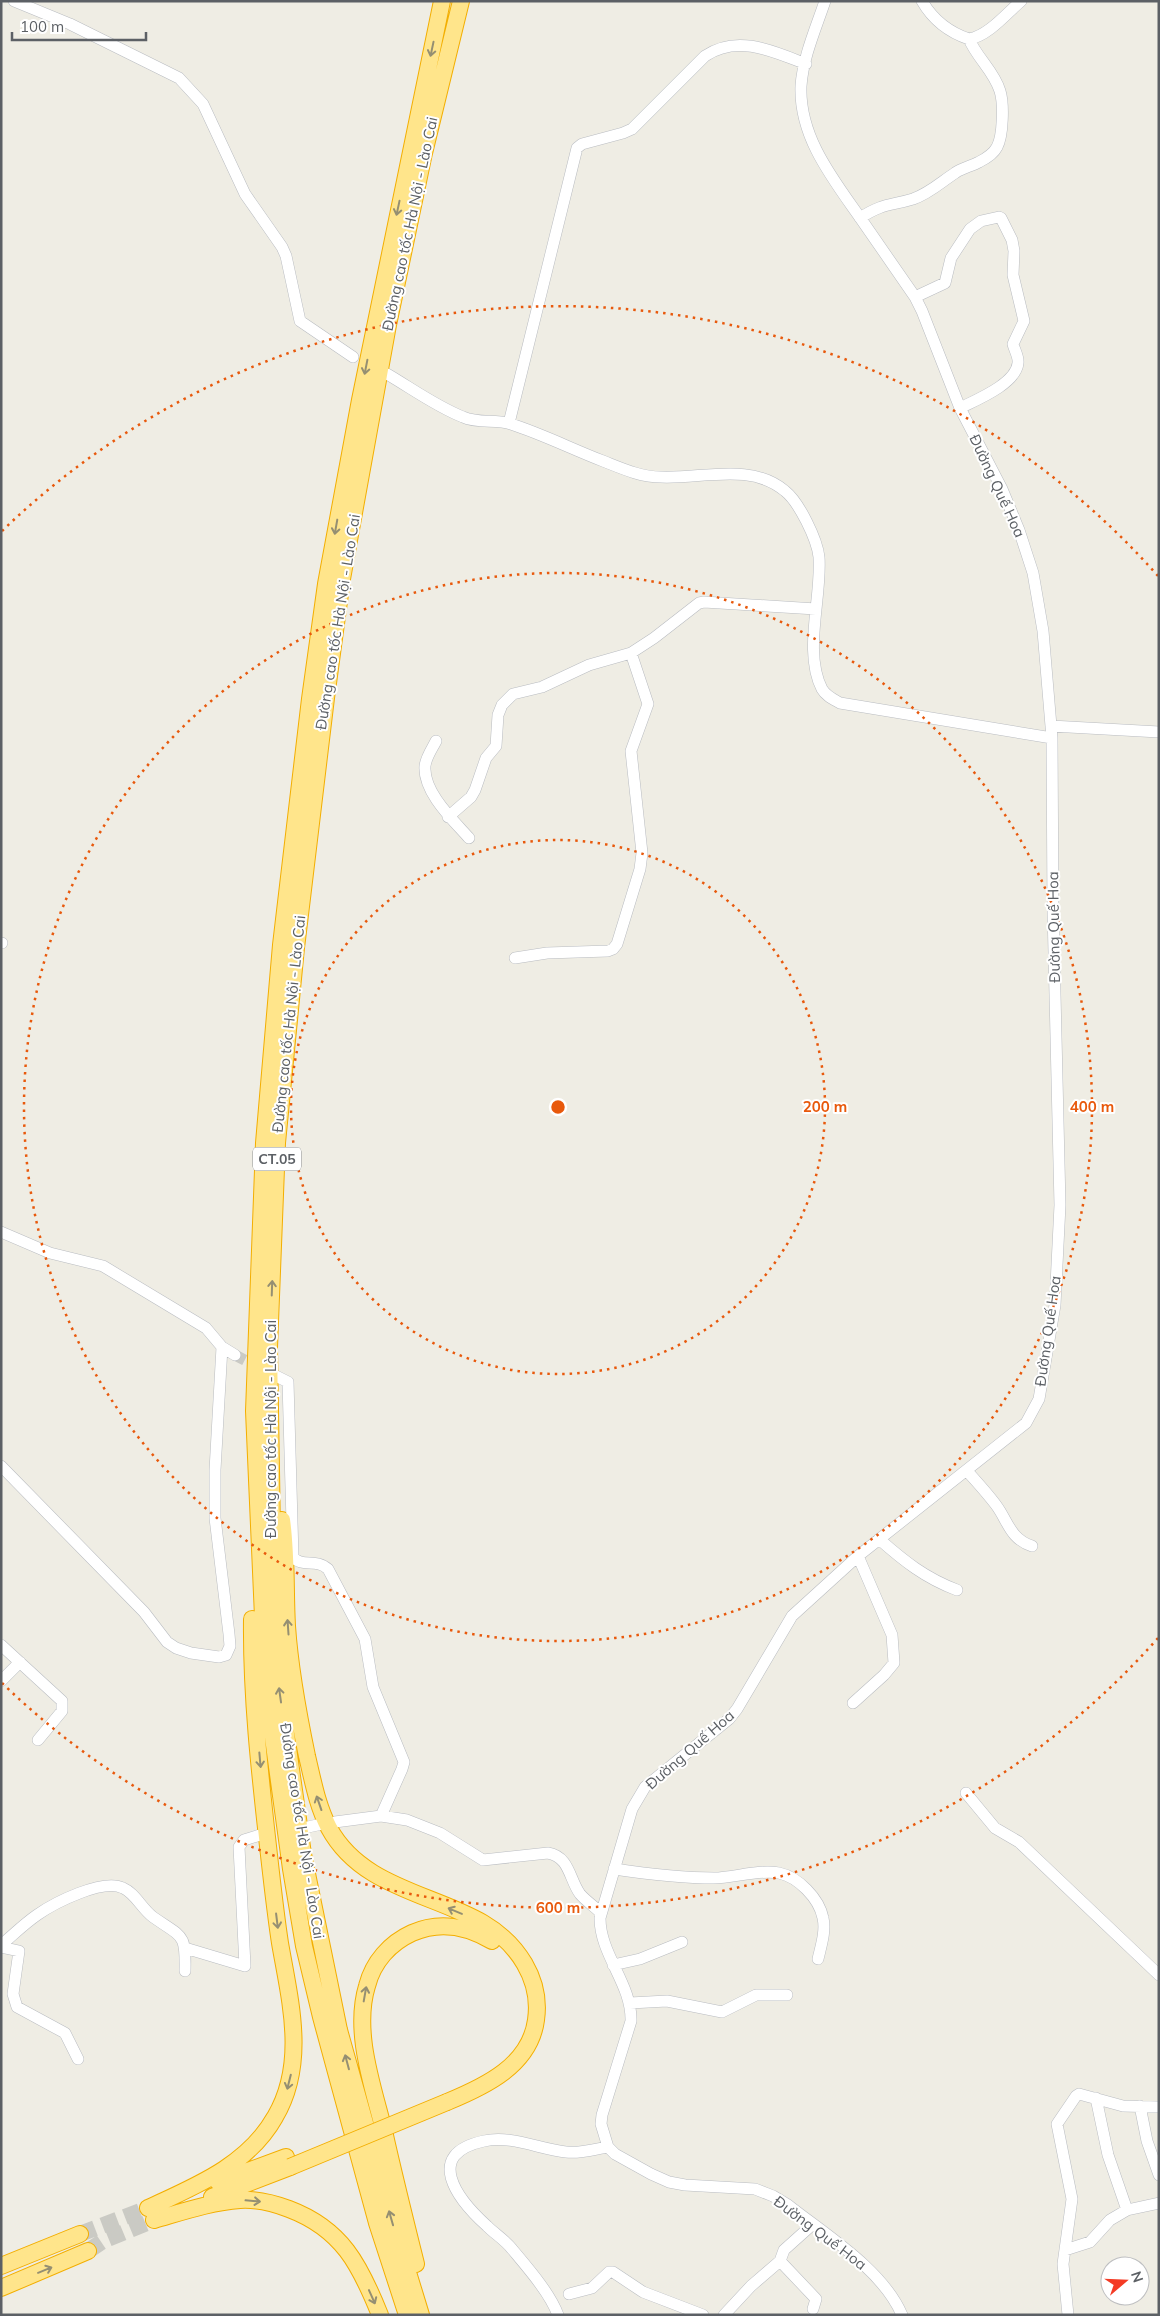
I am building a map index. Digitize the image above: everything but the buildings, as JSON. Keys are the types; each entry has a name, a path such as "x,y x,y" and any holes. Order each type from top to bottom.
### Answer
{"highway":[{"name":"Đường cao tốc Hà Nội - Lào Cai","path":"407,2315 374,2213 321,2017 304,1946 291,1869 266,1686 254,1411 264,1144 282,945 307,724 326,584 356,420 442,1"},
{"name":"Đường cao tốc Hà Nội - Lào Cai","path":"421,2315 389,2210 339,2030 303,1854 279,1684 273,1593 269,1348 277,1143 297,939 342,579 388,325 424,153 461,1"},
{"path":"151,2214 288,2162 496,2078 508,2069 526,2050 532,2040 537,2016 536,1993 531,1975 522,1958 502,1937 482,1923 395,1886 380,1877 349,1853 338,1841 328,1825 318,1801 313,1782 292,1675 287,1626 283,1524 270,1436"},
{"path":"151,2214 228,2168 245,2154 268,2129 276,2117 287,2091 294,2061 290,2002 280,1941 267,1836 252,1653 252,1610 258,1536"},
{"path":"429,2315 369,2069 363,2021 366,1986 374,1968 385,1953 402,1938 421,1929 440,1926 458,1927 478,1933 497,1944 514,1964 522,1980 526,1996 525,2026 514,2050 491,2070 445,2098"},
{"path":"151,2214 245,2200 264,2202 298,2213 329,2231 350,2253 361,2271 380,2315"},
{"path":"1,2266 80,2234"},
{"path":"1,2288 88,2251"}],"street":[{"path":"14,1 70,24 160,67 178,78 192,90 203,104 245,194 282,247 286,256 300,321 353,358"},
{"name":"Đường Quế Hoa","path":"825,1 806,64 802,94 807,125 813,144 822,161 915,297 960,408 1002,489 1019,530 1033,573 1043,631 1052,732 1053,920 1060,1205 1055,1305 1039,1399 1026,1424 858,1556 787,1622 757,1676 729,1718 645,1787 632,1809 602,1913 600,1931 630,2003 631,2021 602,2115 601,2124 608,2147 615,2154 669,2182 685,2185 755,2189 773,2196 813,2224 873,2273 891,2293 902,2315"},
{"path":"922,1 934,18 949,31 969,39 978,36 991,27 1021,1"},
{"path":"860,218 886,204 913,199 933,190 956,172 984,159 997,147 1002,117 1002,100 999,88 992,72 972,48 969,39"},
{"path":"509,423 577,148 582,144 624,134 632,129 705,56 716,49 729,46 760,46 806,64"},
{"path":"915,297 945,283 951,258 975,224 1001,218 1012,240 1015,284 1024,321 1013,344 1018,361 1012,373 992,393 960,408"},
{"path":"387,374 462,417 509,423 644,475 660,477 740,474 761,477 774,482 788,492 800,510 816,545 819,568 816,609 816,663 822,690 830,698 840,703 1052,732 1159,732"},
{"path":"448,817 471,797 476,790 486,758 496,746 498,715 502,705 518,691 542,687 589,665 631,653 654,638 699,603 816,609"},
{"path":"515,958 562,952 608,951 617,944 640,869 642,853 631,751 648,704 631,653"},
{"path":"436,741 428,756 426,775 429,784 448,817 469,838"},
{"path":"1,1232 50,1253 103,1266 206,1328 222,1347 235,1355"},
{"path":"1,1466 144,1612 167,1642 176,1648 191,1653 219,1657 226,1655 230,1646 215,1518 217,1424 222,1347"},
{"path":"270,1373 288,1382 293,1558 301,1563 317,1562 328,1569 365,1639 373,1687 404,1762 381,1816"},
{"path":"967,1471 996,1504 1007,1526 1019,1539 1032,1546"},
{"path":"879,1539 905,1562 933,1581 957,1590"},
{"path":"853,1703 884,1675 894,1663 892,1635 858,1556"},
{"path":"1,1645 56,1693 64,1706 58,1717 38,1740"},
{"path":"1,1681 20,1662"},
{"path":"966,1793 995,1828 1019,1842 1159,1974"},
{"path":"335,1822 381,1816 407,1820 423,1825 451,1839 483,1860 548,1853 555,1854 564,1862 579,1893 602,1913"},
{"path":"308,1827 322,1824"},
{"path":"185,1948 245,1966 239,1847 244,1840 260,1835"},
{"path":"614,1869 670,1878 721,1878 779,1873 800,1882 817,1904 823,1916 824,1931 818,1959"},
{"path":"1,1946 24,1924 46,1910 86,1891 112,1886 128,1891 146,1911 182,1938 185,1948 185,1971"},
{"path":"614,1965 640,1959 682,1942"},
{"path":"1,1946 19,1951 13,1994 17,2007 65,2033 78,2059"},
{"path":"630,2003 662,2000 722,2012 756,1995 786,1995"},
{"path":"1068,2315 1063,2264 1072,2199 1057,2124 1076,2096 1085,2094 1123,2106 1159,2107"},
{"path":"1096,2098 1108,2155 1127,2210"},
{"path":"1140,2106 1147,2141 1159,2175"},
{"path":"558,2315 551,2301 512,2249 486,2226 460,2196 452,2181 449,2165 456,2153 462,2148 496,2139 567,2152 608,2147"},
{"path":"1065,2250 1090,2242 1110,2220 1127,2210 1159,2203"},
{"path":"724,2315 750,2286 780,2261 784,2250 813,2224"},
{"path":"780,2261 816,2299 813,2309"},
{"path":"568,2294 587,2291 609,2272 612,2272 643,2292 703,2315"}],"tunnel":[{"path":"235,1355 260,1368"},
{"path":"80,2234 148,2208"},
{"path":"88,2251 103,2241 154,2220"}]}
